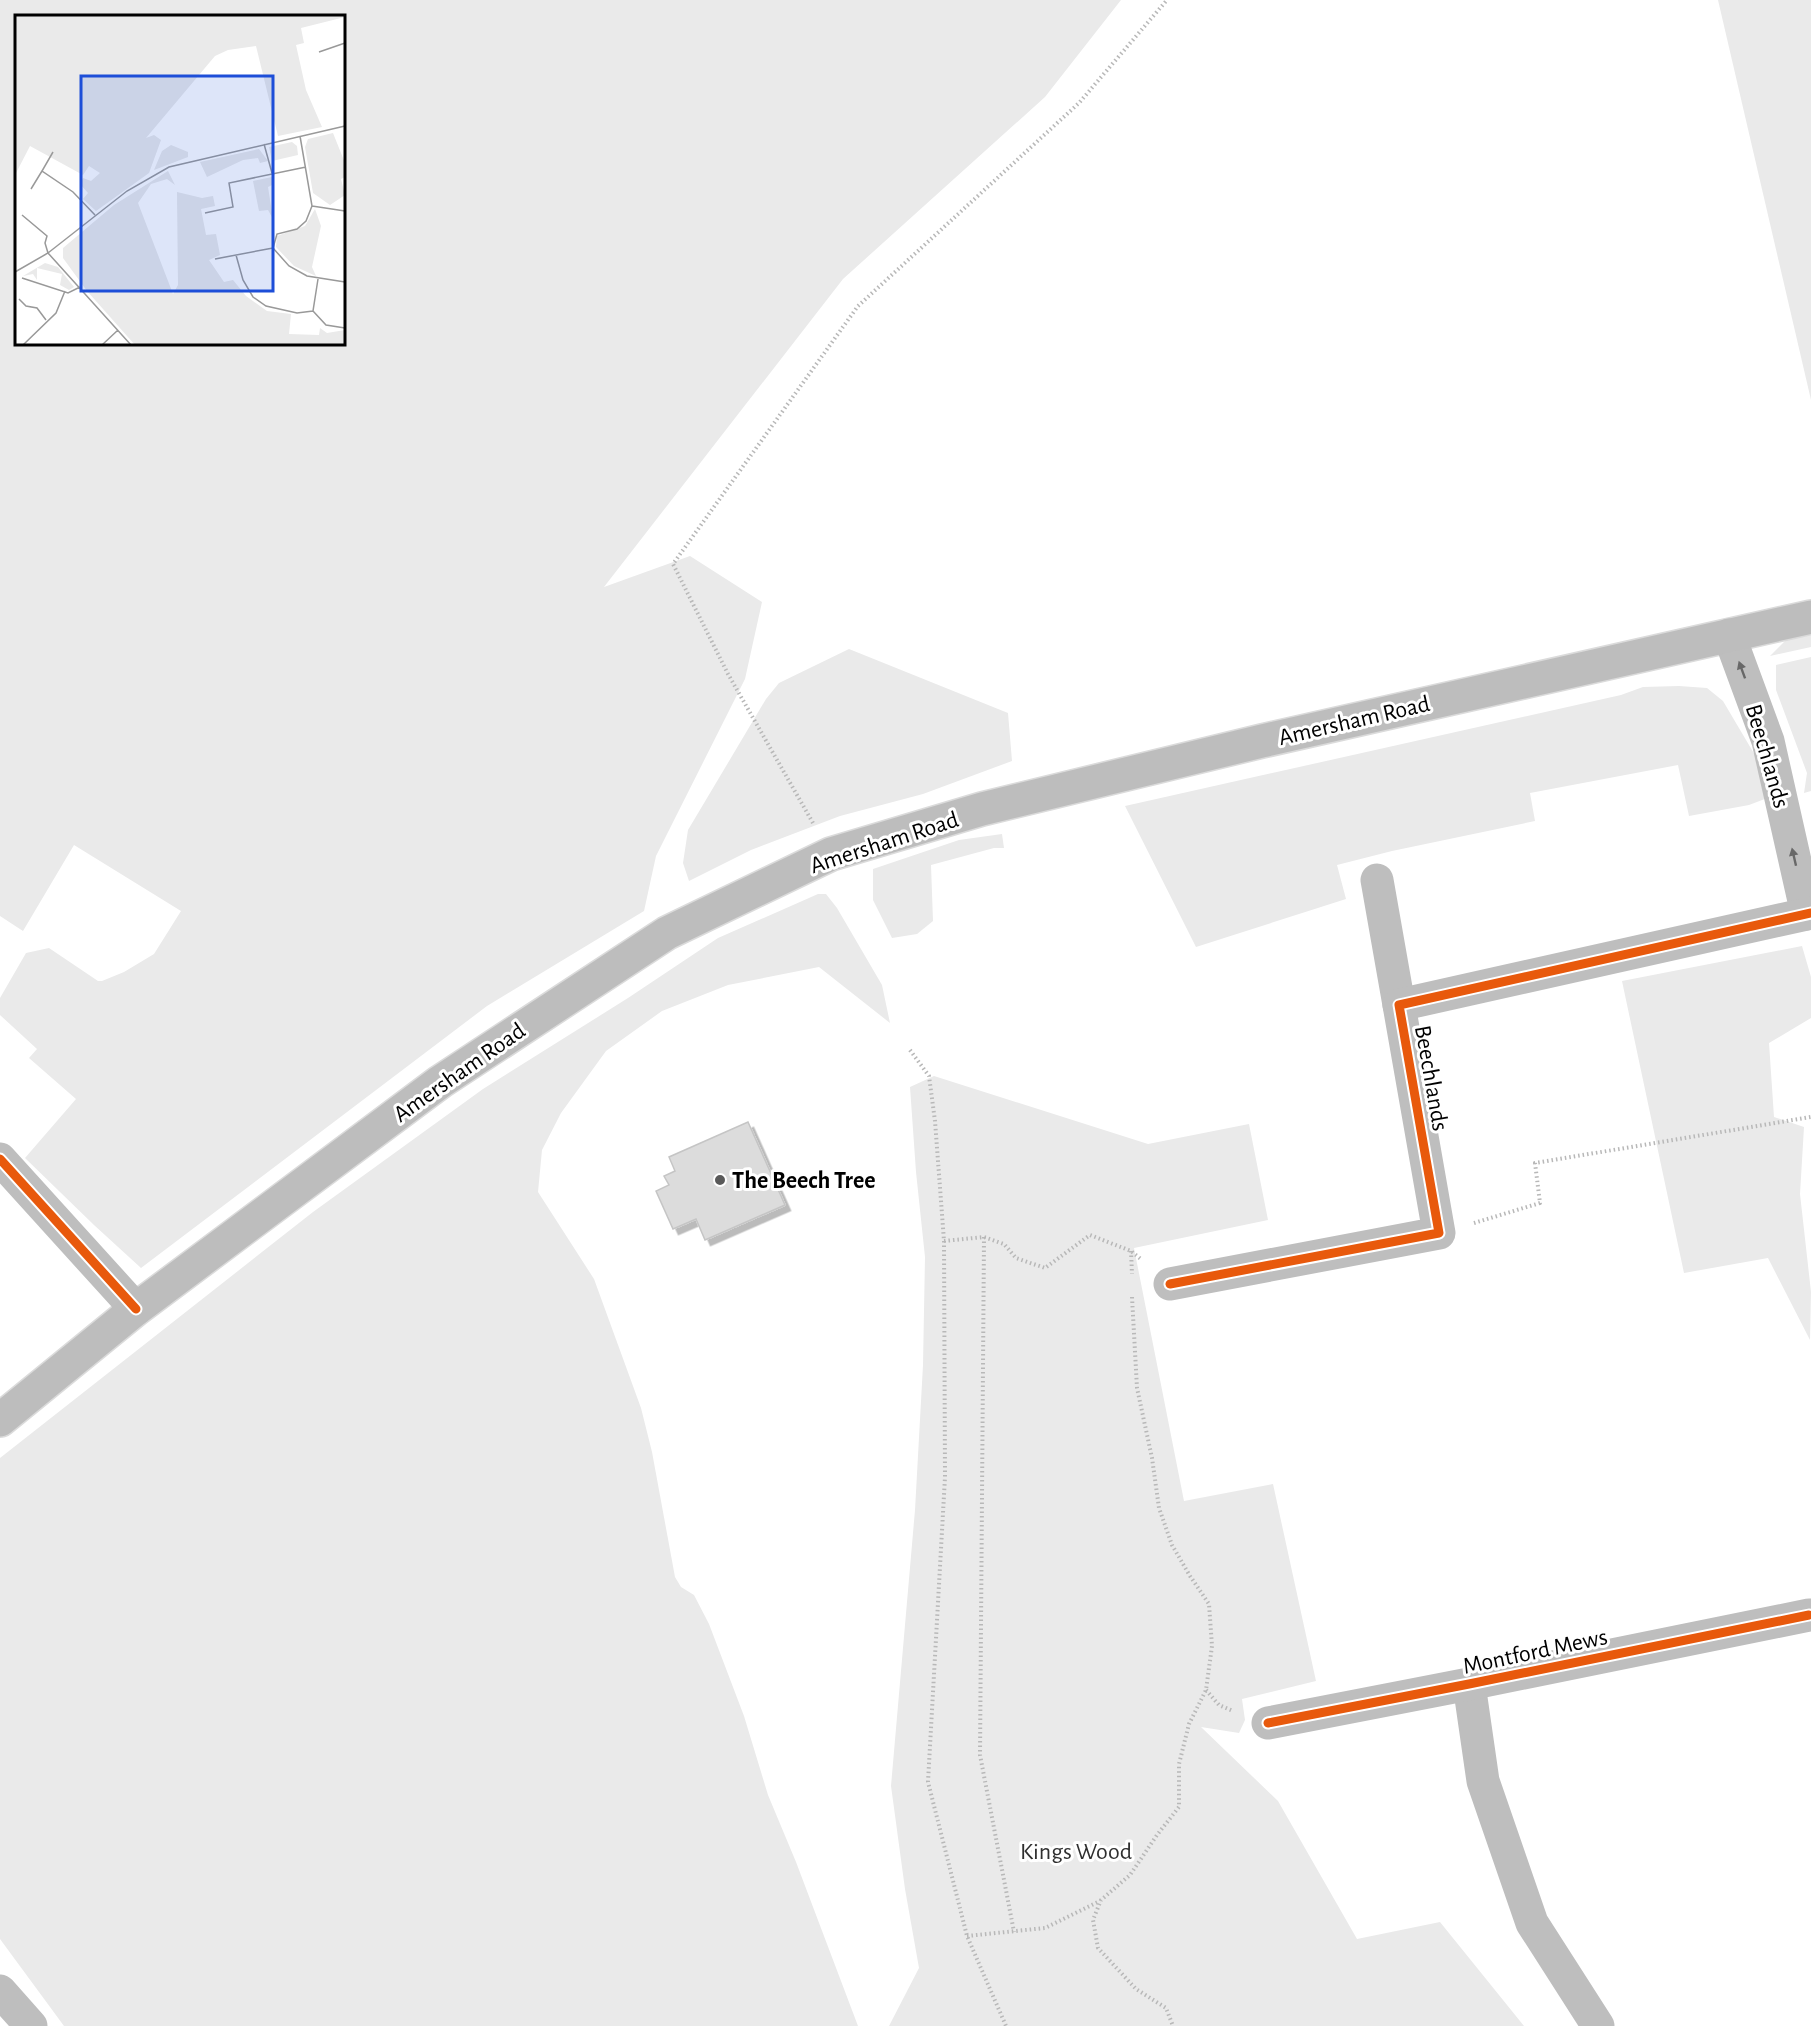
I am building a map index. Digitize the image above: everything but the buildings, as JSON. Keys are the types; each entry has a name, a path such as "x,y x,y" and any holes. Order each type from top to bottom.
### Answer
{"main road":[{"name":"Amersham Road","path":"0,1420 136,1309 440,1082 667,933 831,854 982,809 1228,749 1811,617"}],"street":[{"name":"Beechlands","path":"1399,1005 1809,914 1768,741 1729,635"},
{"name":"Beechlands","path":"1377,880 1438,1233"},
{"path":"0,1159 136,1309"},
{"path":"1170,1284 1438,1233"},
{"name":"Montford Mews","path":"1268,1723 1469,1684 1810,1612"},
{"path":"1469,1684 1483,1781 1532,1923 1598,2026"},
{"path":"0,1991 31,2026"}],"path":[{"path":"831,854 728,674 673,564 858,306 1079,103 1167,0"},
{"path":"910,1050 929,1076 935,1121 944,1241 945,1478 928,1782 967,1936 1006,2026"},
{"path":"1438,1233 1540,1203 1535,1163 1811,1118"},
{"path":"944,1241 984,1237 1004,1244 1016,1258 1045,1268 1090,1235 1131,1251 1170,1284"},
{"path":"984,1237 980,1755 1014,1932"},
{"path":"1131,1251 1132,1283"},
{"path":"967,1936 1045,1928 1101,1900 1130,1875 1179,1807 1179,1764 1189,1724 1206,1690 1212,1646 1209,1604 1172,1545 1159,1508 1152,1458 1137,1388 1132,1294"},
{"path":"1101,1900 1093,1920 1098,1948 1136,1989 1166,2008 1173,2026"}],"green space":[{"path":"0,0 1121,0 1045,97 843,279 604,587 690,556 762,602 745,679 656,856 644,911 487,1006 141,1268 25,1158 76,1099 29,1058 37,1049 0,1015 0,998 26,953 49,948 98,981 124,972 154,954 181,911 74,845 23,931 0,916"},
{"path":"1718,0 1811,0 1811,400"},
{"path":"1811,635 1811,647 1770,656 1786,640"},
{"path":"849,649 1008,713 1012,761 923,794 840,816 751,850 689,881 683,863 688,830 766,699 779,683"},
{"path":"1811,657 1811,791 1804,793 1807,773 1776,690 1776,665"},
{"path":"1643,687 1707,688 1723,701 1762,767 1770,797 1749,805 1689,816 1678,765 1530,793 1535,821 1337,865 1346,899 1196,947 1125,806 1621,695"},
{"path":"1002,834 1004,848 994,848 931,865 933,921 917,934 892,938 873,900 873,869 959,840"},
{"path":"818,894 826,894 837,908 882,985 890,1023 819,967 728,985 662,1011 606,1051 561,1113 542,1150 538,1192 594,1279 641,1408 652,1452 675,1577 681,1587 694,1595 709,1624 744,1716 768,1795 858,2026 64,2026 0,1939 0,1458 313,1212 483,1089 628,998 718,938"},
{"path":"1802,946 1811,977 1811,1018 1769,1043 1774,1117 1804,1127 1800,1194 1811,1292 1810,1340 1768,1258 1684,1273 1622,981"},
{"name":"Kings Wood","path":"934,1076 1148,1144 1249,1124 1268,1220 1134,1248 1184,1501 1273,1484 1316,1681 1242,1699 1245,1720 1239,1733 1201,1727 1278,1801 1357,1939 1440,1922 1524,2026 889,2026 919,1968 905,1889 891,1786 915,1510 923,1365 925,1257 910,1087"}],"cycle path":[{"path":"1170,1284 1439,1233 1399,1005 1811,913"},
{"path":"0,1159 136,1309"},
{"path":"1268,1723 1809,1615"}],"place":[{"name":"The Beech Tree","path":"720,1180"}]}
